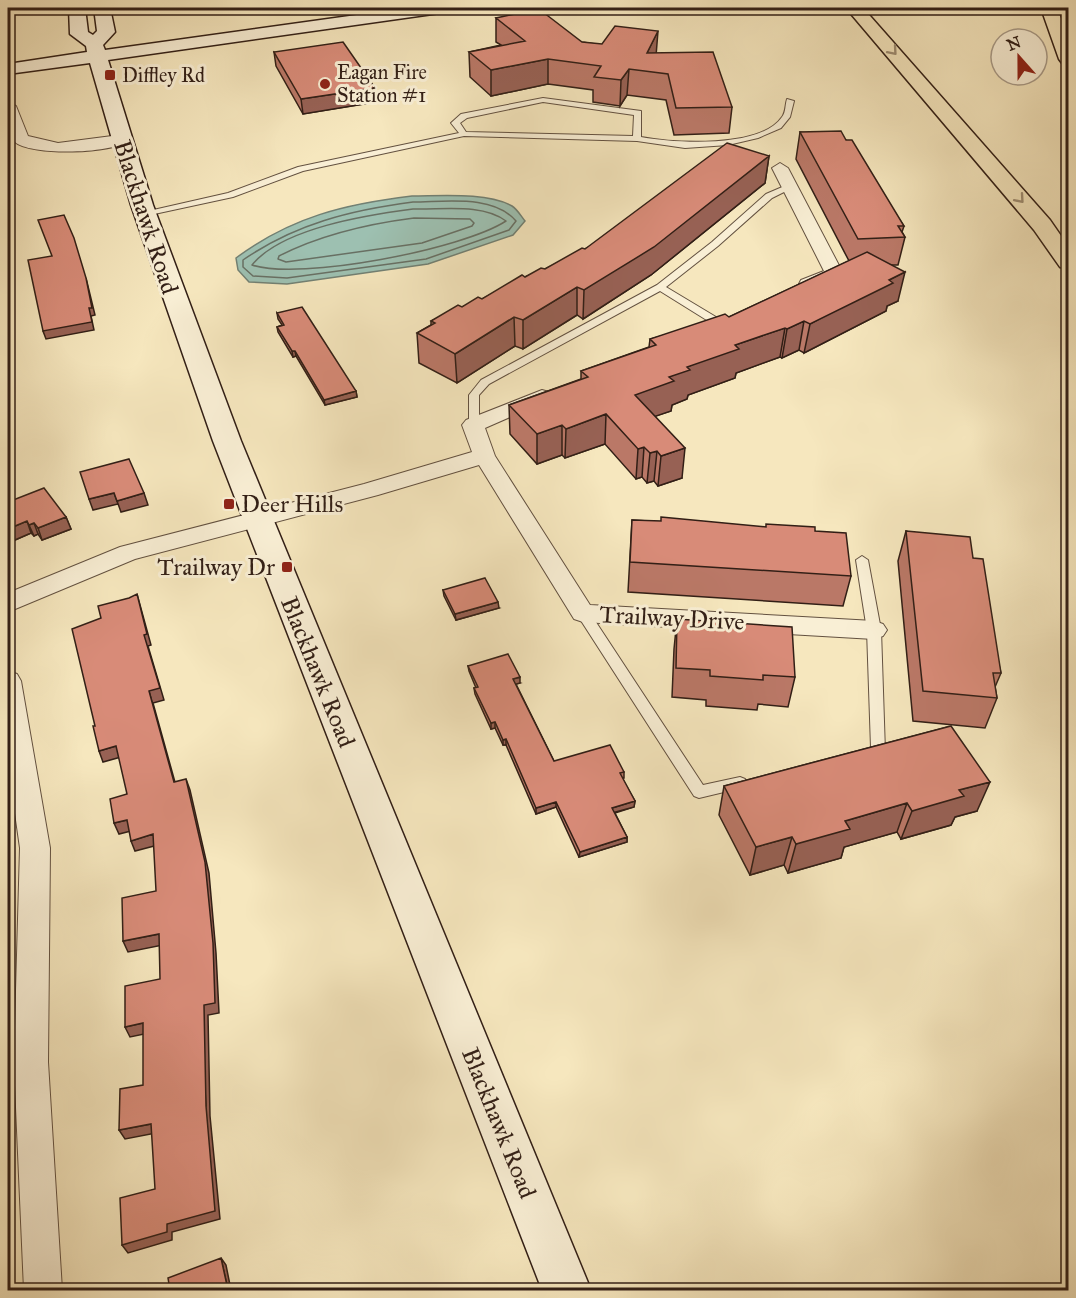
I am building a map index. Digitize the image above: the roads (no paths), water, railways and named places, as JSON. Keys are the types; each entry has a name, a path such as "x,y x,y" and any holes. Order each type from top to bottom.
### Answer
{"highway":[{"path":"854,8 1042,225 1068,262"},
{"path":"1049,8 1068,58"}],"street":[{"name":"Blackhawk Road","path":"77,8 79,34 96,50 120,140 185,333 256,518 567,1290"},
{"path":"96,50 106,32 102,8"},
{"path":"8,69 96,50 355,8"},
{"path":"8,56 96,50 440,8"},
{"path":"8,106 21,139 41,148 77,147 120,140"},
{"path":"780,168 834,273 792,291"},
{"path":"696,331 738,313"},
{"path":"473,425 558,390"},
{"name":"Trailway Drive","path":"473,425 484,456 583,613 874,630"},
{"path":"8,603 128,553 370,490 484,456"},
{"path":"8,681 35,848 31,1062 43,1290"}],"lane":[{"path":"464,134 455,123 464,116 543,100 638,113 637,139"},
{"path":"145,213 230,195 301,169 464,134 637,139 691,146 723,143 772,130 785,120 790,101"},
{"path":"473,425 474,394 485,382 660,287 716,244 769,196 790,188"},
{"path":"660,287 717,322"},
{"path":"856,757 878,752 874,630 862,560"},
{"path":"583,613 699,792 755,780"}],"water":[{"path":"412,196 464,196 490,199 512,206 525,221 513,235 428,264 287,284 249,282 238,270 236,258 277,232 298,222 341,208"}],"place":[{"name":"Diffley Rd","path":"110,75"},
{"name":"Eagan Fire Station #1","path":"325,84"},
{"name":"Deer Hills","path":"229,504"},
{"name":"Trailway Dr","path":"287,567"}]}
